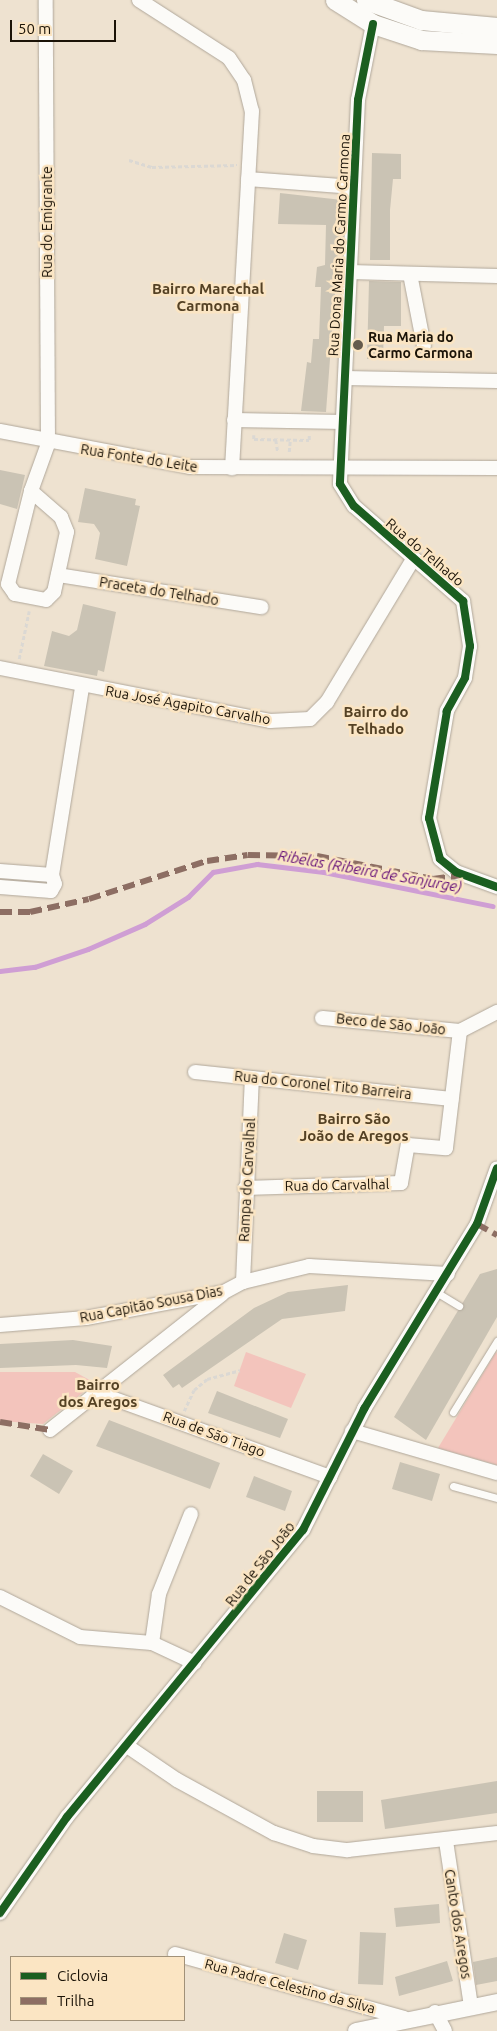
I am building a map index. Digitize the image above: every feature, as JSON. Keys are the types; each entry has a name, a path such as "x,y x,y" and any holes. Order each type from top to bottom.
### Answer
{"main road":[{"path":"335,0 373,11 421,20 497,27"},
{"path":"373,11 421,40 497,44"}],"street":[{"name":"Rua do Emigrante","path":"46,0 48,444"},
{"path":"139,0 229,58 244,80 252,112 232,468"},
{"name":"Rua Dona Maria do Carmo Carmona","path":"340,469 361,72 373,11"},
{"path":"248,172 354,187"},
{"path":"350,272 497,276"},
{"path":"410,274 424,346"},
{"path":"345,378 497,380"},
{"path":"234,420 343,422"},
{"name":"Rua Fonte do Leite","path":"0,431 48,444 190,467 340,469 497,468"},
{"path":"31,491 65,524 58,575 51,597 31,597 15,594 8,584 31,491 48,444"},
{"name":"Rua do Telhado","path":"340,469 340,484 354,506 412,561 463,601 470,646 464,678 447,711 434,770 429,818 440,859 456,872 497,886"},
{"name":"Rua José Agapito Carvalho","path":"0,668 82,687 270,721 310,719 327,702 412,561"},
{"name":"Praceta do Telhado","path":"58,575 261,608"},
{"path":"0,887 51,891 55,884 52,875 82,687"},
{"path":"0,870 52,875"},
{"path":"460,1031 497,1012"},
{"name":"Beco de São João","path":"322,1018 460,1031"},
{"name":"Rua do Carvalhal","path":"245,1188 401,1183 408,1145 446,1148 460,1031"},
{"name":"Rua do Coronel Tito Barreira","path":"195,1072 452,1099"},
{"name":"Rampa do Carvalhal","path":"243,1282 245,1188 252,1078"},
{"name":"Rua de São João","path":"0,1913 67,1817 282,1560 330,1477 352,1431 477,1224 497,1168"},
{"name":"Rua Capitão Sousa Dias","path":"0,1325 86,1318 224,1292 243,1282 309,1266 448,1274"},
{"path":"50,1430 224,1292"},
{"name":"Rua de São Tiago","path":"98,1393 180,1421 330,1477"},
{"path":"352,1431 497,1473"},
{"path":"152,1643 159,1594 191,1514"},
{"path":"0,1597 80,1637 152,1643 195,1663"},
{"path":"127,1746 217,1802 274,1833 313,1846 348,1850 497,1833"},
{"name":"Canto dos Aregos","path":"446,1840 471,2007"},
{"name":"Rua Padre Celestino da Silva","path":"175,1954 182,1956"},
{"name":"Rua Padre Celestino da Silva","path":"185,1957 404,2018"},
{"path":"356,2031 404,2018 497,2002"},
{"path":"435,2012 446,2031"}],"lane":[{"path":"436,1292 459,1306"},
{"path":"453,1412 497,1341"},
{"path":"453,1486 497,1498"}],"path":[{"path":"129,160 152,167 248,172"},
{"path":"276,440 276,452"},
{"path":"290,440 290,452"},
{"path":"17,672 31,597"},
{"path":"180,1421 200,1385 240,1370"}],"shaded area":[{"path":"246,1352 306,1374 291,1408 234,1386"},
{"path":"497,1353 497,1465 438,1448"},
{"path":"0,1372 75,1372 95,1383 43,1424 0,1421"}],"building":[{"path":"372,153 401,154 401,179 393,179 390,210 390,260 370,260"},
{"path":"280,193 342,200 326,412 301,411 307,362 311,363 313,339 319,339 321,287 315,287 317,267 325,265 326,225 278,224"},
{"path":"369,281 401,282 401,326 384,326 383,359 367,359"},
{"path":"0,470 25,475 17,509 0,504"},
{"path":"85,488 136,499 135,505 140,506 127,566 95,559 100,533 94,524 78,522"},
{"path":"83,604 116,612 104,672 98,670 97,676 44,666 52,631 69,636 77,630"},
{"path":"497,1269 497,1317 426,1440 394,1417 480,1274"},
{"path":"348,1285 345,1311 282,1319 182,1388 179,1384 173,1388 163,1375 254,1308 288,1292"},
{"path":"73,1340 112,1346 107,1368 76,1365 0,1368 0,1344"},
{"path":"217,1391 288,1419 280,1438 208,1413"},
{"path":"109,1420 220,1463 210,1489 96,1446"},
{"path":"43,1454 73,1471 59,1494 30,1476"},
{"path":"400,1462 440,1474 432,1501 392,1489"},
{"path":"254,1476 292,1491 285,1511 246,1497"},
{"path":"497,1781 497,1813 385,1829 381,1800"},
{"path":"317,1791 363,1791 363,1822 317,1822"},
{"path":"439,1904 440,1923 396,1927 394,1908"},
{"path":"360,1932 386,1933 383,1985 358,1984"},
{"path":"284,1933 307,1940 298,1970 275,1963"},
{"path":"497,1957 497,1981 476,1985 473,1962"},
{"path":"447,1961 453,1981 399,1996 395,1977"}],"waterway":[{"name":"Ribelas (Ribeira de Sanjurge)","path":"0,971 35,967 88,949 145,924 188,897 213,872 257,864 324,872 493,906"}],"marked path":[{"path":"0,912 30,912 89,899 207,861 248,855 317,856 433,879 462,875"},
{"path":"477,1224 497,1235"},
{"path":"0,1422 50,1430"}],"cycle path":[{"path":"373,24 358,100 340,484 354,506 463,601 470,646 465,678 447,711 429,818 440,859 456,872 497,887"},
{"path":"0,1913 67,1817 303,1530 364,1409 477,1224 497,1168"}],"place":[{"name":"Rua Maria do Carmo Carmona","path":"358,345"}],"district":[{"name":"Bairro Marechal Carmona","path":"208,296"},
{"name":"Bairro do Telhado","path":"376,720"},
{"name":"Bairro São João de Aregos","path":"354,1126"},
{"name":"Bairro dos Aregos","path":"98,1392"}]}
